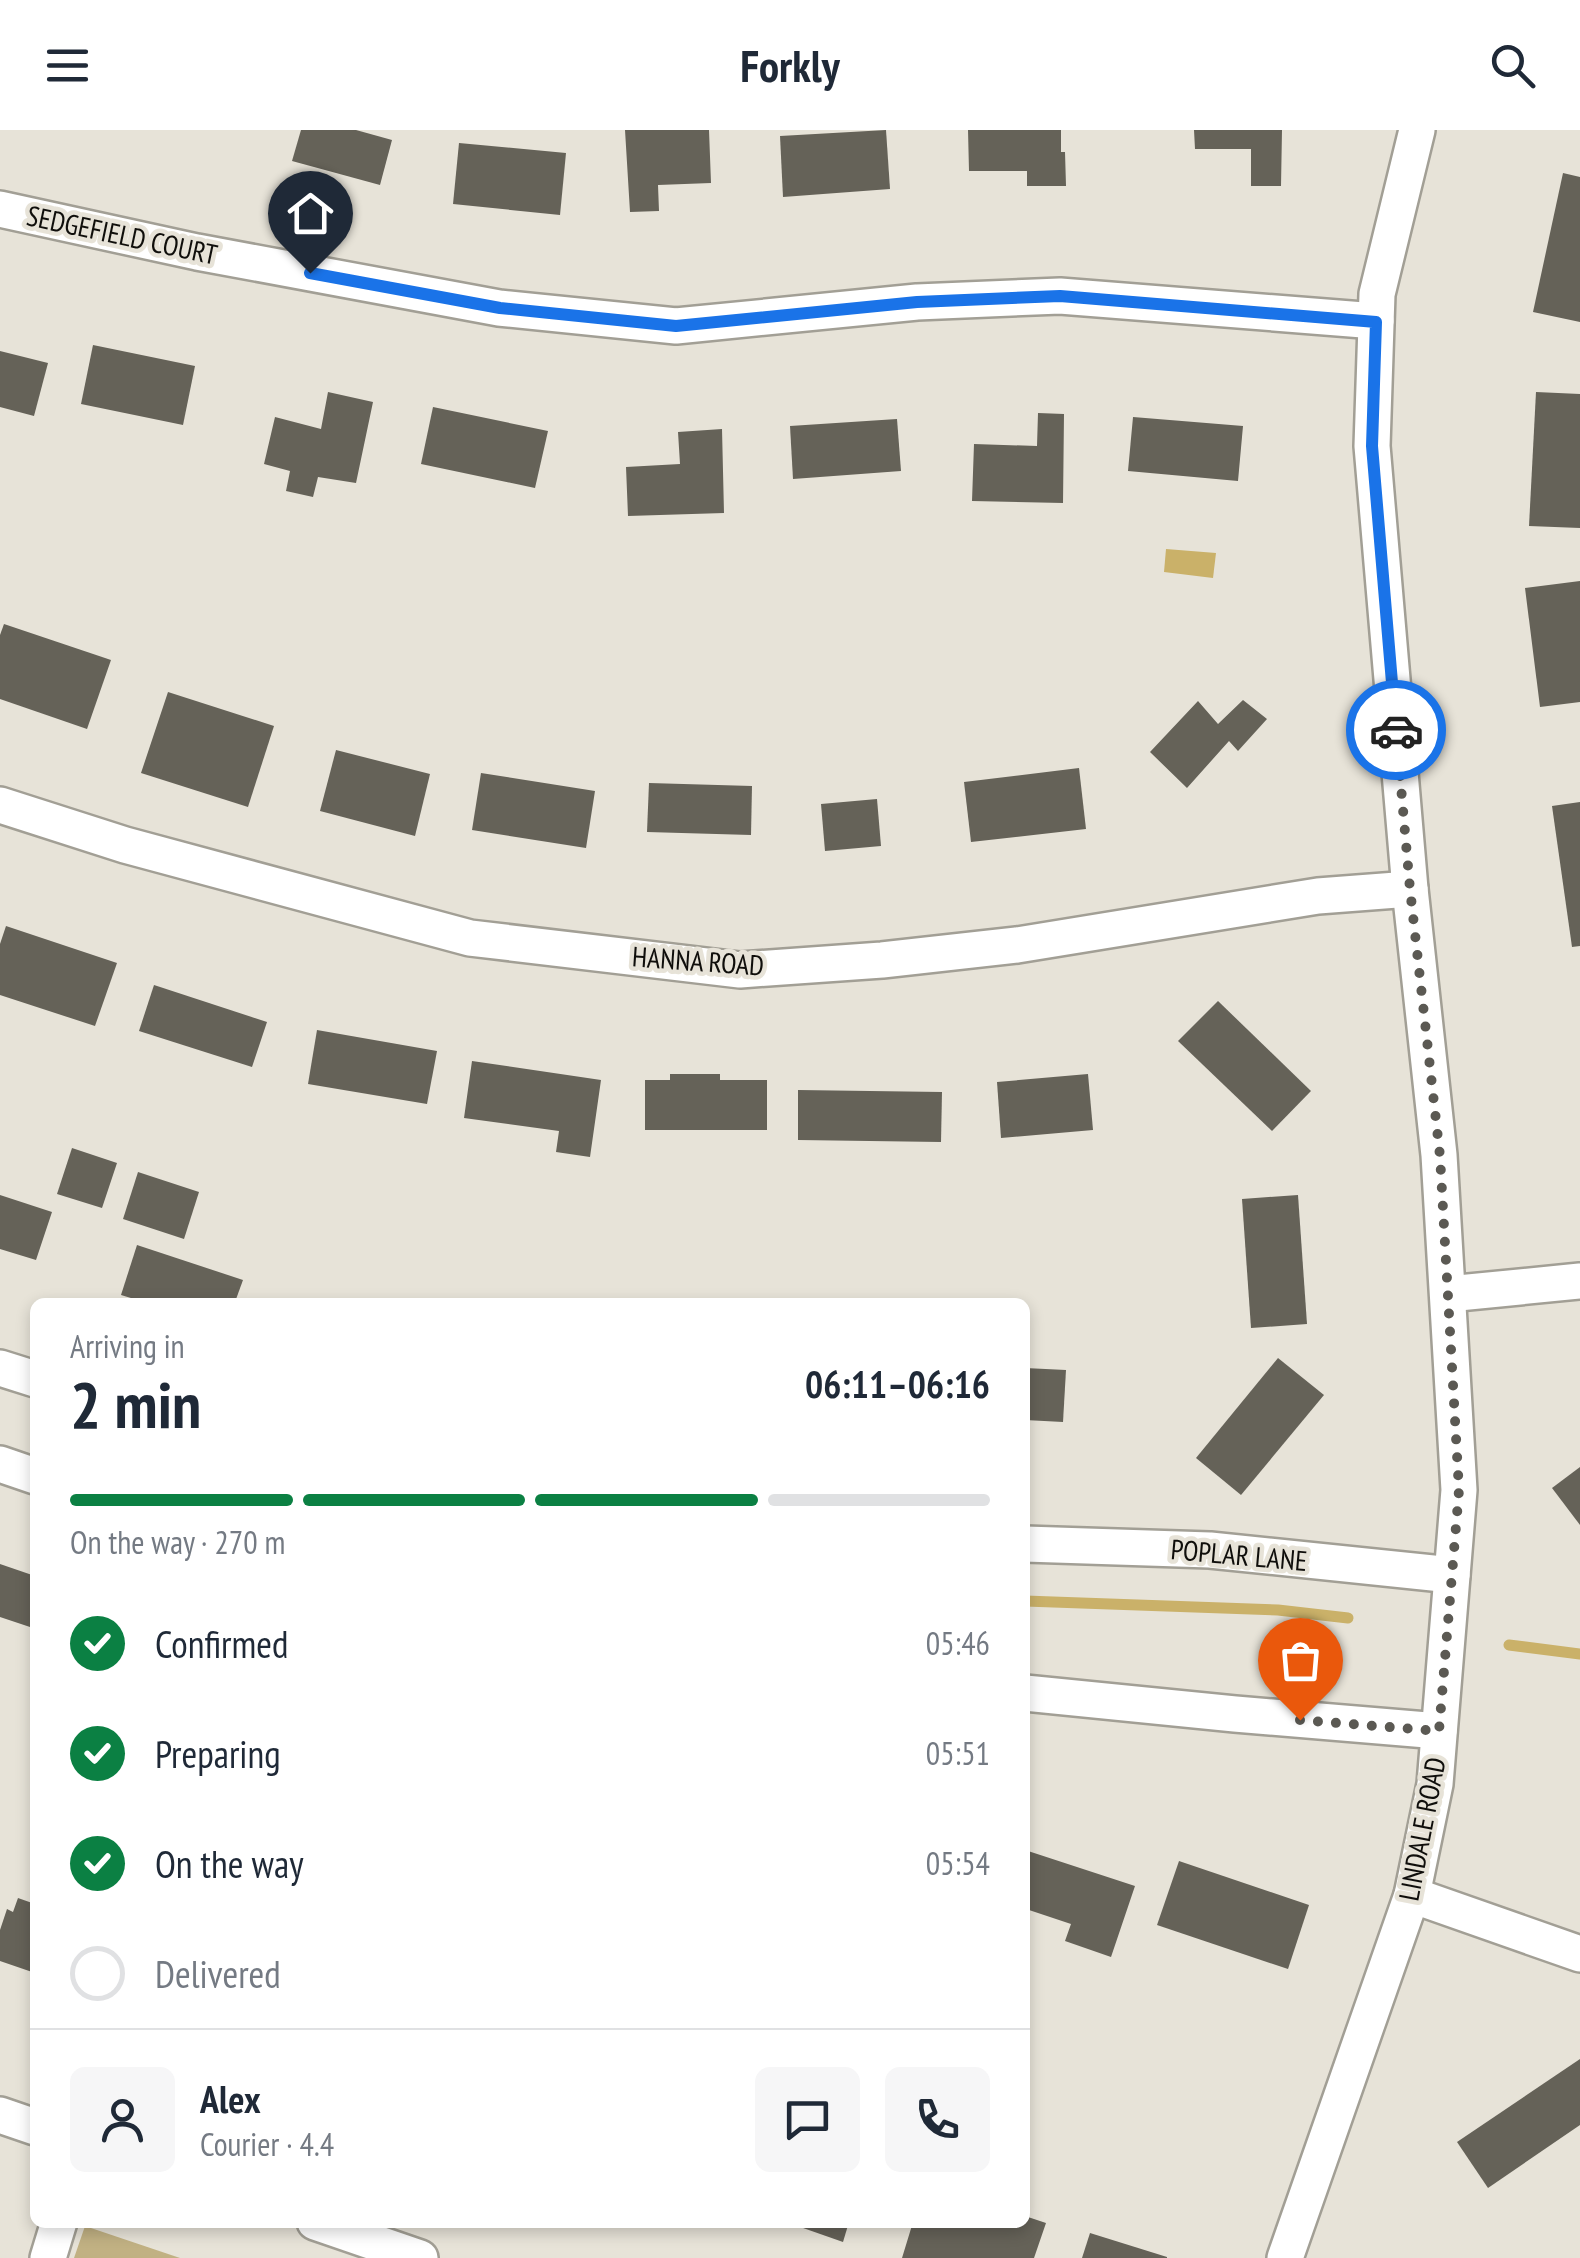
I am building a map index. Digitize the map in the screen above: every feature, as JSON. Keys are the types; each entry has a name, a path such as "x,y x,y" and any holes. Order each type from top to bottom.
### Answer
{"street":[{"name":"LINDALE ROAD","path":"1285,2258 1412,1895 1434,1784 1459,1490 1440,1156 1410,889 1372,446 1378,294 1417,130"},
{"name":"SEDGEFIELD COURT","path":"0,210 197,252 500,308 676,326 917,302 1060,296 1376,322"},
{"name":"HANNA ROAD","path":"0,805 125,845 470,938 740,970 1017,946 1318,896 1410,889"},
{"path":"1448,1294 1580,1280"},
{"path":"0,1368 30,1378"},
{"path":"0,1464 30,1474"},
{"name":"POPLAR LANE","path":"1030,1544 1210,1550 1452,1575"},
{"path":"1030,1693 1439,1731"},
{"path":"1412,1895 1580,1954"},
{"path":"0,2116 30,2125"},
{"path":"48,2258 57,2228"},
{"path":"332,2228 420,2258"}],"shaded area":[{"path":"1166,549 1216,553 1213,578 1164,572"},
{"path":"84,2228 91,2228 180,2258 74,2258"}],"building":[{"path":"301,130 356,130 392,140 380,185 292,161"},
{"path":"625,130 709,130 711,183 658,185 659,211 630,212"},
{"path":"886,130 890,189 783,197 780,136"},
{"path":"968,130 1061,130 1066,186 1027,186 1027,171 969,171"},
{"path":"1194,130 1282,130 1281,186 1251,186 1251,149 1195,149"},
{"path":"459,143 566,153 560,215 453,204"},
{"path":"1563,173 1580,177 1580,322 1533,312"},
{"path":"93,345 195,366 183,425 81,404"},
{"path":"0,351 48,363 34,416 0,407"},
{"path":"328,392 373,402 356,483 318,477 313,497 286,491 290,471 264,464 275,417 321,429"},
{"path":"1536,392 1580,394 1580,528 1529,526"},
{"path":"433,407 548,431 535,488 421,464"},
{"path":"1038,413 1064,414 1063,503 972,501 974,444 1037,446"},
{"path":"1133,417 1243,426 1238,481 1128,471"},
{"path":"897,419 901,471 793,479 790,426"},
{"path":"722,429 724,513 628,516 626,467 680,464 678,432"},
{"path":"1580,581 1580,702 1540,707 1525,588"},
{"path":"4,624 111,660 87,729 0,699 0,635"},
{"path":"168,692 274,726 248,807 141,773"},
{"path":"1243,700 1267,719 1238,751 1229,741 1187,788 1150,752 1198,701 1218,724"},
{"path":"336,750 430,774 415,836 320,811"},
{"path":"1079,768 1086,829 971,842 964,782"},
{"path":"481,773 595,791 586,848 472,830"},
{"path":"649,783 752,786 751,835 647,832"},
{"path":"877,799 881,846 825,851 821,804"},
{"path":"1580,802 1580,946 1572,947 1552,806"},
{"path":"6,926 117,963 95,1026 0,995 0,944"},
{"path":"154,985 267,1022 252,1067 139,1031"},
{"path":"1218,1001 1311,1091 1272,1131 1178,1041"},
{"path":"317,1030 437,1051 427,1104 308,1084"},
{"path":"472,1061 601,1080 590,1157 556,1152 559,1131 464,1118"},
{"path":"670,1074 720,1074 720,1080 767,1080 767,1130 645,1130 645,1080 670,1080"},
{"path":"1088,1074 1093,1130 1001,1138 997,1082"},
{"path":"798,1090 942,1092 941,1142 798,1140"},
{"path":"72,1148 117,1163 102,1208 57,1194"},
{"path":"138,1172 199,1192 184,1239 123,1219"},
{"path":"0,1195 52,1212 36,1260 0,1249"},
{"path":"1298,1195 1307,1324 1251,1328 1242,1199"},
{"path":"137,1245 243,1280 236,1298 121,1295"},
{"path":"1278,1358 1324,1395 1241,1495 1196,1458"},
{"path":"1030,1368 1066,1370 1063,1422 1030,1420"},
{"path":"1580,1467 1580,1525 1552,1488"},
{"path":"0,1564 30,1574 30,1627 0,1617"},
{"path":"1030,1852 1135,1886 1111,1957 1065,1941 1071,1924 1030,1910"},
{"path":"1179,1861 1309,1905 1288,1969 1157,1925"},
{"path":"18,1898 30,1902 30,1971 0,1961 0,1930 7,1909 13,1912"},
{"path":"1580,2059 1580,2125 1488,2188 1457,2142"},
{"path":"1030,2218 1046,2223 1034,2258 902,2258 911,2228 1030,2228"},
{"path":"803,2228 847,2228 843,2242"},
{"path":"1090,2233 1167,2257 1167,2258 1082,2258"}],"waterway":[{"path":"1030,1601 1278,1610 1348,1618"},
{"path":"1509,1645 1580,1654"}],"way so far":[{"path":"1300,1720 1439,1731 1459,1490 1440,1156 1396,730"}],"route":[{"path":"310,273 500,308 676,326 917,302 1060,296 1376,322 1372,446 1396,730"}]}
